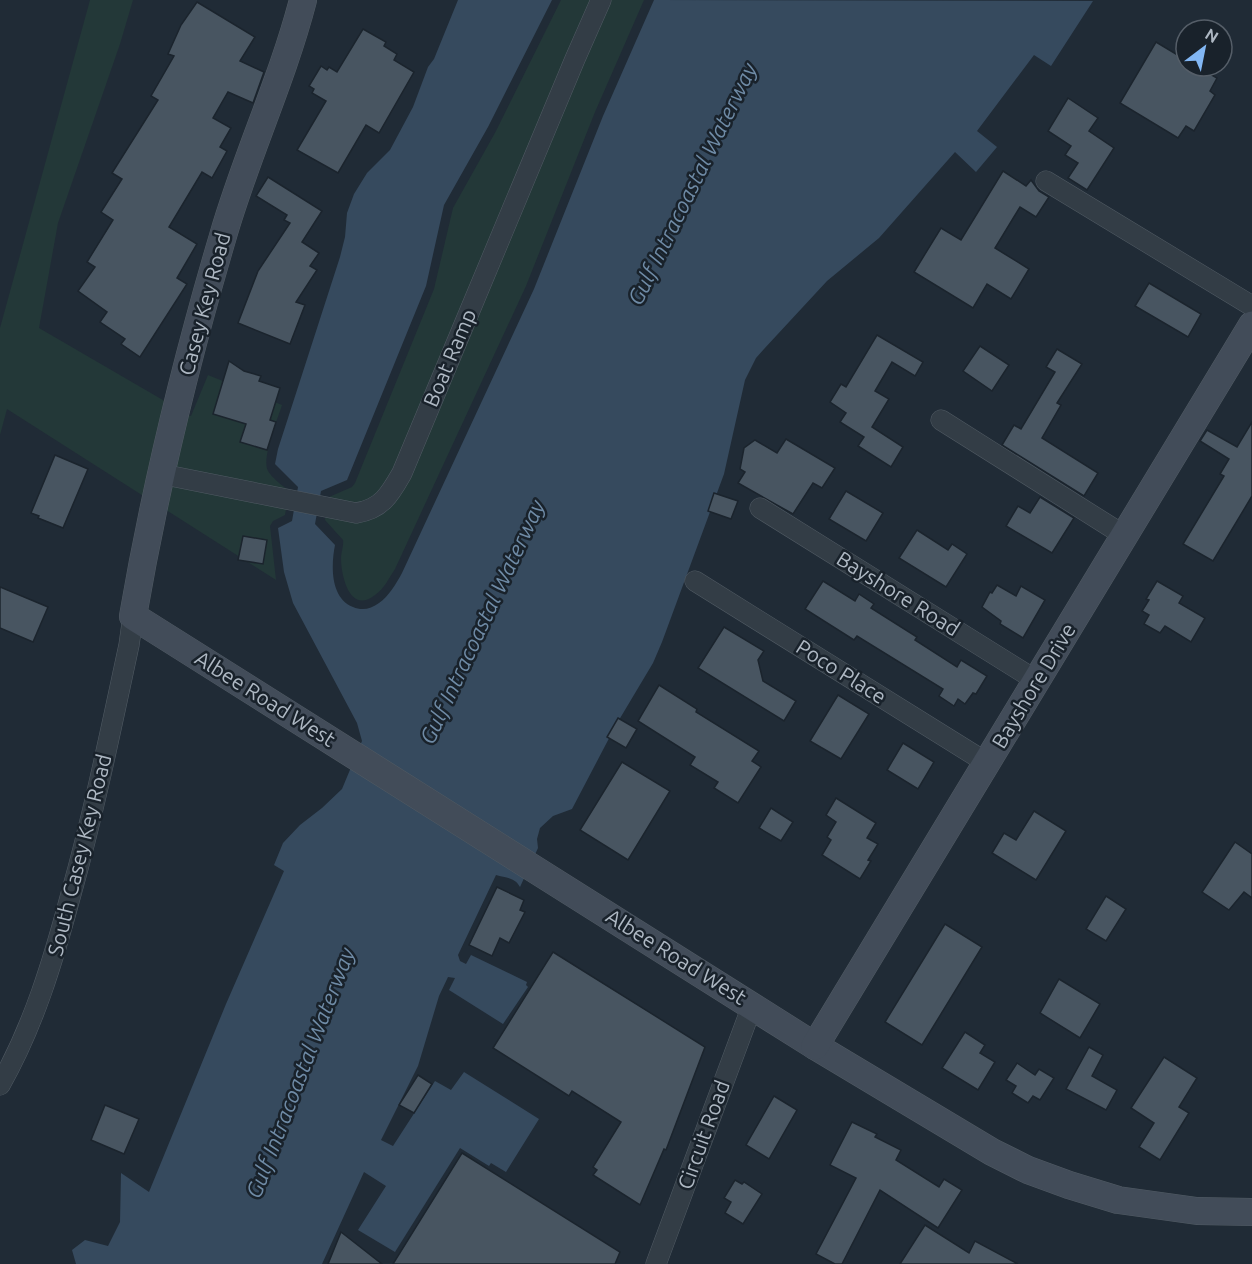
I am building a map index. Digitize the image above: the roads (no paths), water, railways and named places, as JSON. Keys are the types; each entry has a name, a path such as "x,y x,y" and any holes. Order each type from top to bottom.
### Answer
{"street":[{"name":"Casey Key Road","path":"133,616 161,474 223,236 303,0"},
{"name":"Boat Ramp","path":"161,474 356,513 370,511 380,504 402,473 601,0"},
{"path":"1046,181 1252,306"},
{"name":"Bayshore Drive","path":"815,1046 1252,326"},
{"path":"941,420 1125,536"},
{"name":"Bayshore Road","path":"760,508 1037,681"},
{"name":"Poco Place","path":"695,581 987,763"},
{"name":"Albee Road West","path":"133,616 815,1046 954,1131 1028,1170 1089,1192 1137,1203 1197,1211 1252,1212"},
{"name":"South Casey Key Road","path":"0,1085 28,1030 52,966 90,825 129,645 133,616"},
{"name":"Circuit Road","path":"656,1264 752,1006"}],"water":[{"name":"Gulf Intracoastal Waterway","path":"458,0 552,0 488,127 444,205 426,286 347,480 321,491 315,524 335,545 333,571 336,589 345,603 360,609 370,608 383,600 402,573 534,289 603,116 654,0 1093,1 1051,66 1034,55 977,131 997,147 976,172 955,152 879,238 827,281 756,358 745,380 724,474 653,663 616,725 572,809 553,816 540,828 537,839 538,848 520,887 513,880 496,875 458,955 460,961 466,964 471,955 527,982 528,987 503,1024 449,990 455,978 448,977 439,996 418,1066 381,1140 393,1146 435,1081 451,1090 464,1072 539,1119 506,1172 491,1163 489,1166 460,1148 395,1252 358,1230 386,1186 364,1172 322,1264 76,1264 72,1250 85,1240 108,1246 120,1222 121,1173 149,1192 226,1004 284,871 274,865 283,843 300,825 342,789 362,741 357,723 293,603 284,572 278,528 292,521 298,487 275,464 340,257 347,213 354,194 367,173 390,150 413,107"}]}
